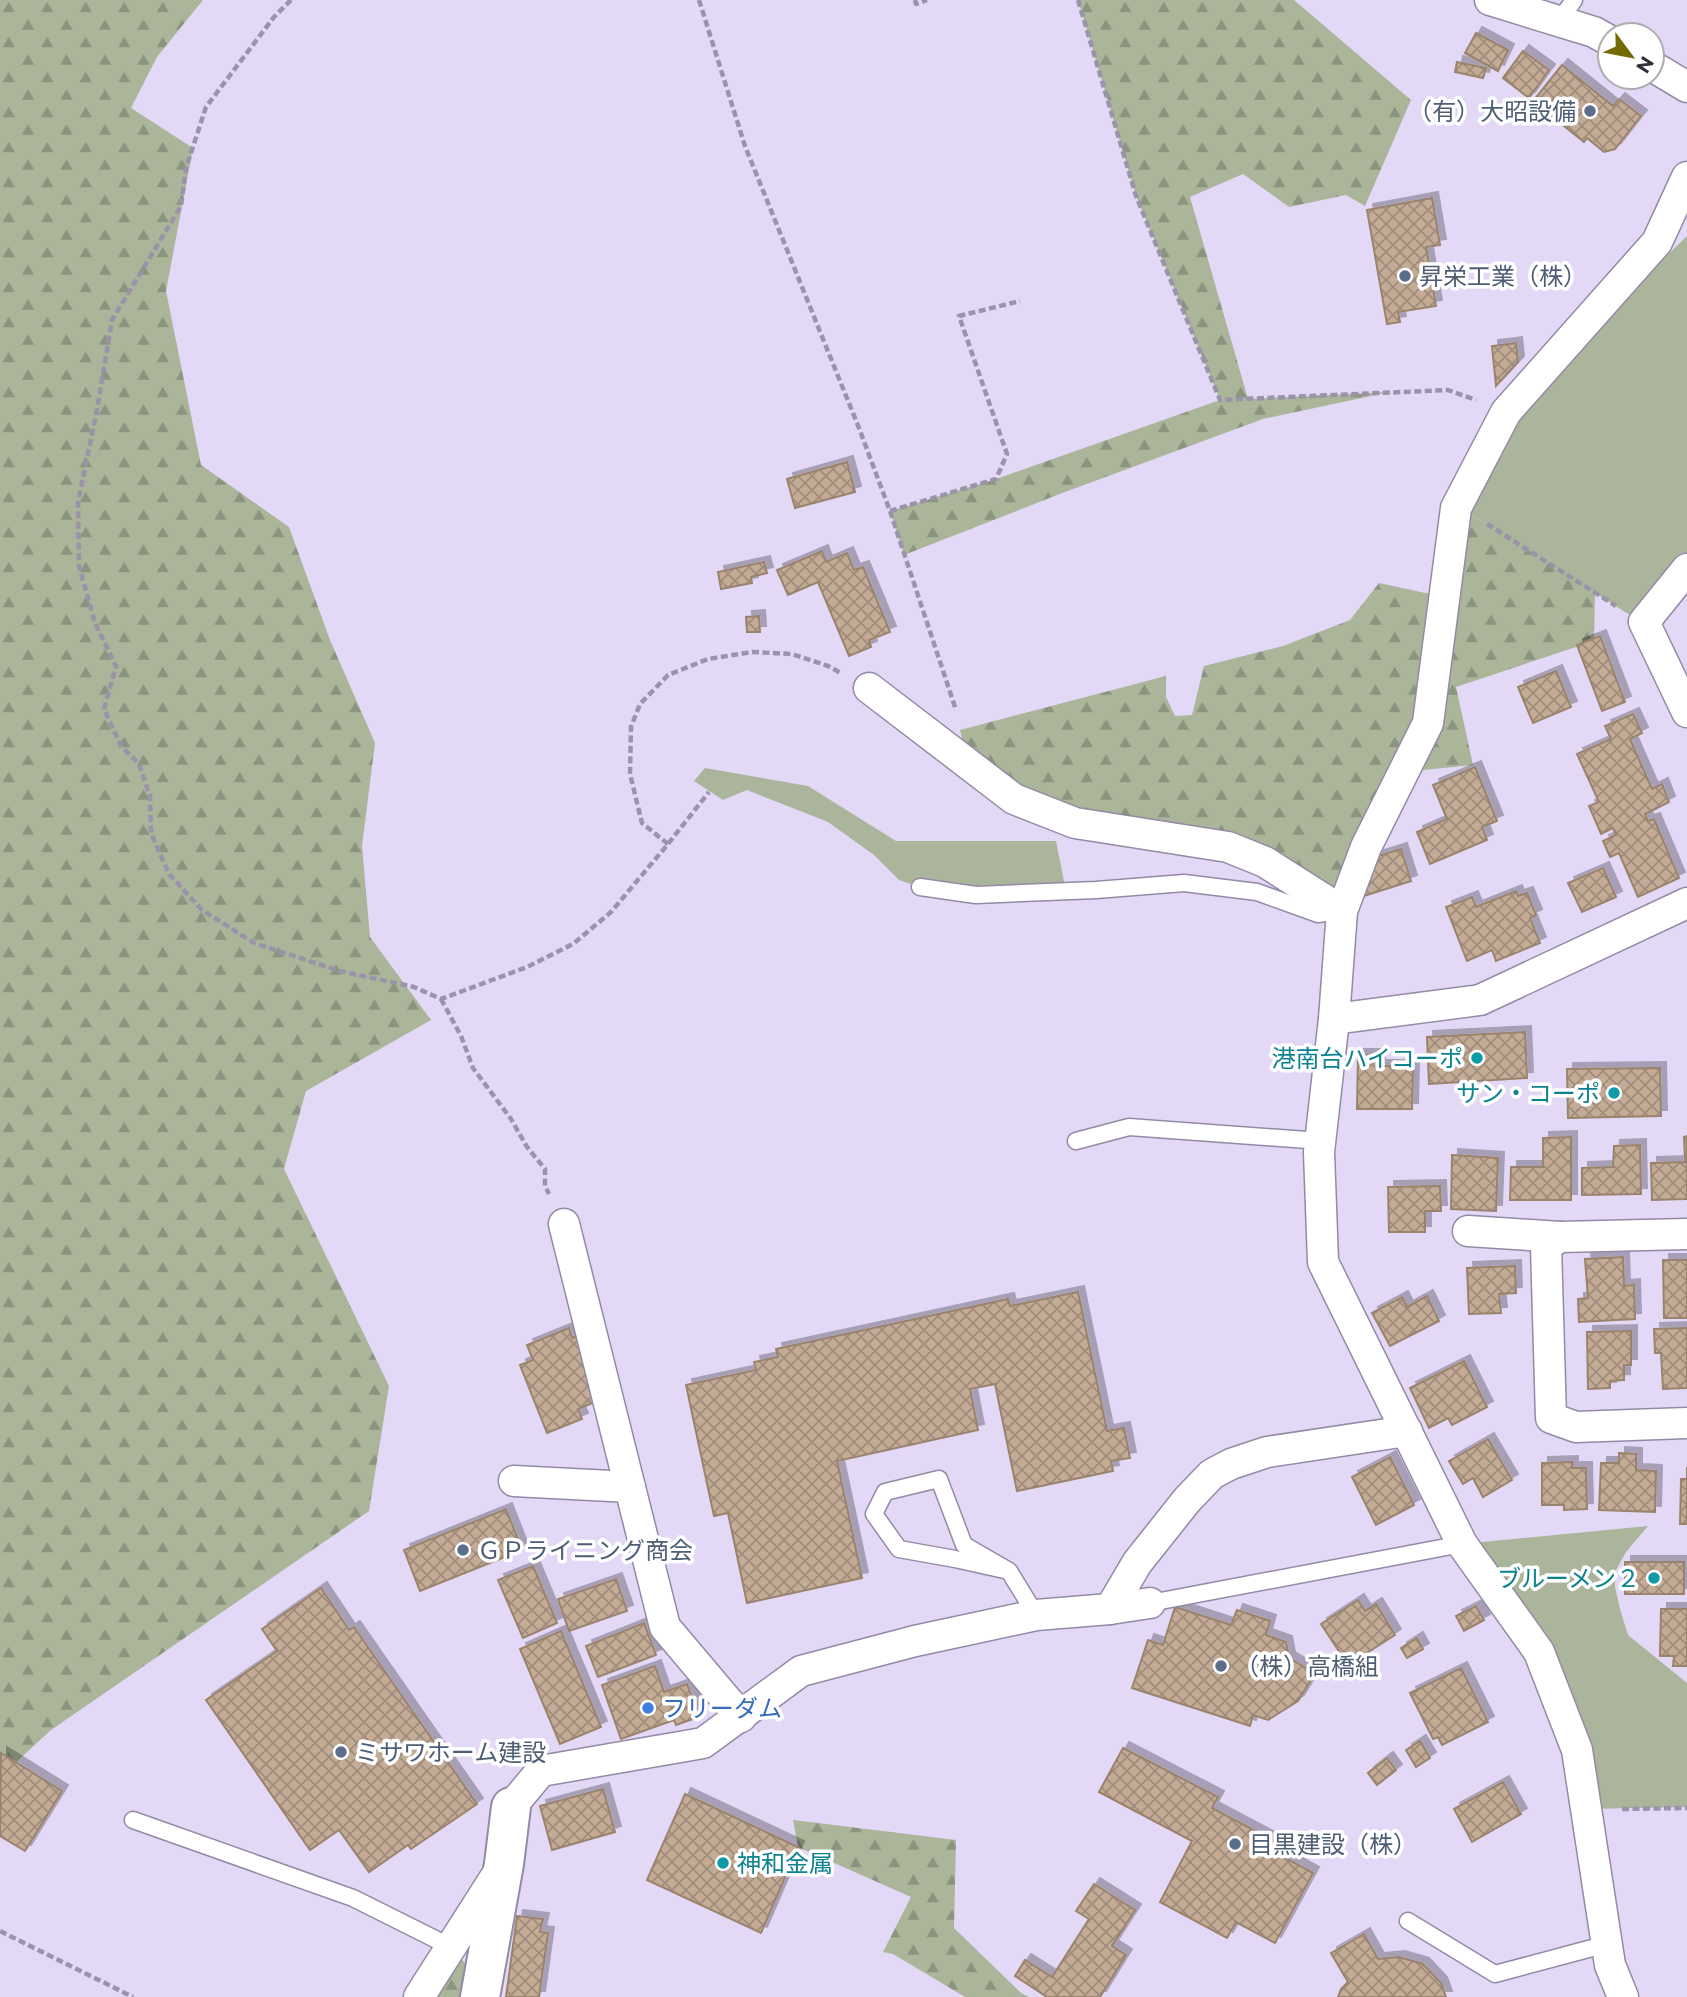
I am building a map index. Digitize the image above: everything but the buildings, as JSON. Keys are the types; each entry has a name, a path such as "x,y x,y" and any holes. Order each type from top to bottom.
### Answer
{"street":[{"path":"1490,0 1566,10 1596,33"},
{"path":"1666,74 1687,87"},
{"path":"1623,1997 1610,1965 1577,1750 1539,1652 1462,1544 1323,1262 1319,1152 1334,1019 1342,911 1366,847 1428,723 1456,508 1506,412 1657,242 1687,177"},
{"path":"1687,569 1644,622 1687,712"},
{"path":"869,688 1010,797 1075,823 1228,847 1265,862 1342,911"},
{"path":"1334,1019 1480,1000 1687,903"},
{"path":"564,1224 665,1627 741,1717"},
{"path":"1468,1231 1560,1237 1687,1234"},
{"path":"1560,1237 1546,1246 1551,1418 1576,1427 1687,1423"},
{"path":"1110,1609 1137,1563 1212,1474 1267,1452 1407,1431"},
{"path":"514,1481 630,1487"},
{"path":"480,1997 504,1864 511,1807 541,1771 704,1744 801,1671 915,1641 1036,1615 1150,1603"},
{"path":"419,1997 504,1864"}],"lane":[{"path":"920,887 976,895 1184,883 1257,892 1318,914 1342,911"},
{"path":"1076,1141 1129,1127 1321,1141"},
{"path":"1009,1571 899,1549 874,1514 885,1492 939,1479 964,1545 1009,1571 1036,1615"},
{"path":"1150,1603 1462,1544"},
{"path":"132,1820 353,1898 451,1947"},
{"path":"1409,1921 1495,1974 1607,1944"}],"path":[{"path":"291,0 274,17 206,107 186,168 181,206 112,320 78,502 79,566 95,623 116,666 104,709 121,746 139,764 150,796 151,833 169,874 202,910 254,943 340,971 414,987 441,999 461,1035 473,1068 545,1169 545,1186 564,1224"},
{"path":"699,0 745,146 890,511 953,699 969,765"},
{"path":"915,0 916,4 927,0"},
{"path":"1078,0 1136,196 1220,400 1448,390 1506,412"},
{"path":"890,511 996,479 1007,454 959,316 1020,301"},
{"path":"1485,523 1625,612"},
{"path":"668,844 642,823 630,774 631,727 640,704 668,675 708,659 752,652 792,653 828,666 869,688"},
{"path":"441,999 527,967 573,944 611,912 709,792"},
{"path":"1586,1809 1687,1808"},
{"path":"0,1931 133,1997"}],"green space":[{"path":"0,0 203,0 157,57 131,108 193,148 166,291 201,465 289,527 330,640 375,743 362,846 370,937 431,1020 306,1091 284,1169 389,1386 369,1511 51,1730 0,1777"},
{"path":"1078,0 1294,0 1411,100 1365,206 1346,195 1289,207 1243,174 1190,197 1248,399 1390,392 1263,419 904,555 890,511 996,479 1220,400 1136,196"},
{"path":"1687,236 1687,569 1644,622 1474,516 1456,508 1506,412"},
{"path":"1456,508 1474,516 1595,592 1594,641 1456,687 1473,765 1403,772 1342,911 1265,862 1075,823 969,765 960,730 1166,676 1166,697 1175,716 1192,715 1204,666 1283,646 1350,620 1379,583 1444,597"},
{"path":"705,768 808,786 896,841 1056,841 1066,891 920,887 899,880 874,855 828,822 747,790 723,800 694,781"},
{"path":"1648,1526 1626,1552 1615,1572 1615,1587 1628,1635 1687,1683 1687,1807 1586,1809 1577,1750 1462,1544"},
{"path":"793,1820 956,1840 954,1928 1021,1993 1029,1997 965,1997 893,1954 883,1952 911,1897 798,1847"},
{"path":"451,1947 482,1983 481,1997 419,1997"}],"place":[{"name":"（有）大昭設備","path":"1590,111"},
{"name":"昇栄工業（株）","path":"1405,276"},
{"name":"港南台ハイコーポ","path":"1477,1058"},
{"name":"サン・コーポ","path":"1614,1093"},
{"name":"ＧＰライニング商会","path":"463,1550"},
{"name":"ブルーメン２","path":"1654,1578"},
{"name":"（株）高橋組","path":"1221,1666"},
{"name":"フリーダム","path":"648,1708"},
{"name":"ミサワホーム建設","path":"341,1752"},
{"name":"目黒建設（株）","path":"1235,1844"},
{"name":"神和金属","path":"723,1863"}]}
